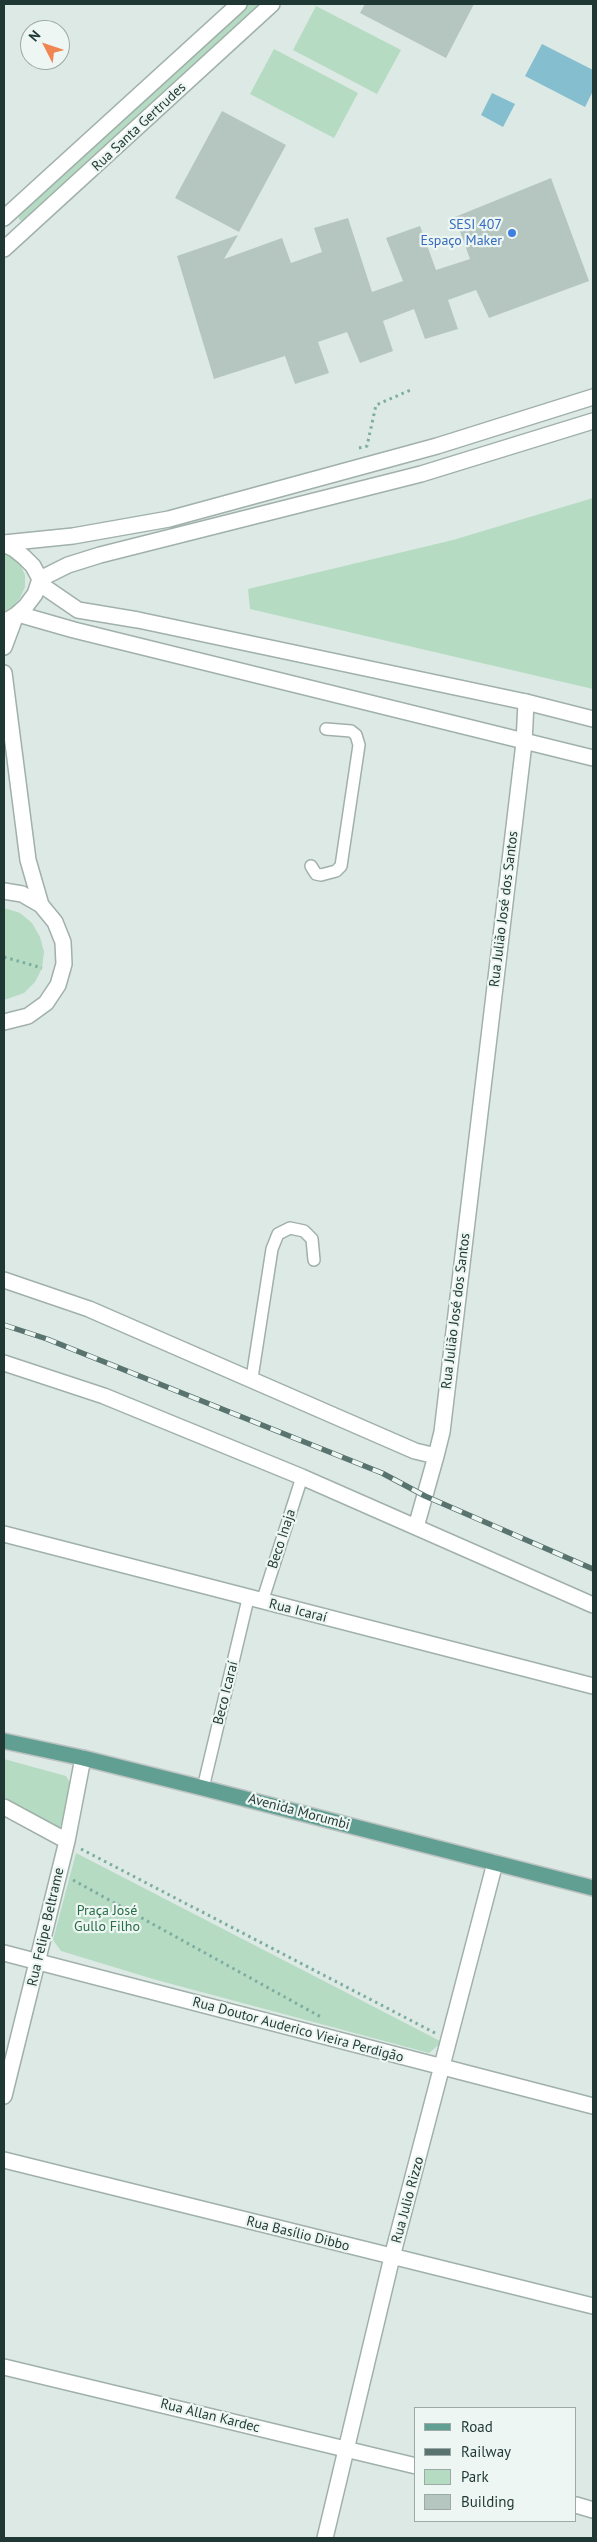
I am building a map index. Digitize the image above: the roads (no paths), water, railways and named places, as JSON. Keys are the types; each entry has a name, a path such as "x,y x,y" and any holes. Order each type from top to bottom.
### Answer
{"main road":[{"name":"Avenida Morumbi","path":"4,1741 83,1758 593,1888"}],"street":[{"name":"Rua Santa Gertrudes","path":"4,220 239,4"},
{"name":"Rua Santa Gertrudes","path":"10,245 272,4"},
{"path":"4,220 10,245"},
{"path":"4,544 73,536 168,518 437,446 593,397"},
{"path":"4,647 13,617 40,582 68,566 100,555 421,474 593,421"},
{"path":"4,544 24,557 40,582 78,610 138,620 526,702 593,719"},
{"path":"13,617 330,692 524,743 593,758"},
{"path":"4,673 28,860 41,905"},
{"name":"Rua Julião José dos Santos","path":"416,1527 436,1456 443,1422 524,743 526,702"},
{"path":"4,891 22,894 41,905 55,922 63,942 64,964 58,985 46,1003 28,1016 4,1022"},
{"path":"4,1280 89,1309 252,1378 415,1451 436,1456"},
{"path":"4,1363 104,1396 302,1477 593,1605"},
{"name":"Rua Icaraí","path":"4,1534 593,1686"},
{"name":"Rua Felipe Beltrame","path":"4,2096 67,1841 83,1758"},
{"path":"4,1807 67,1841"},
{"name":"Rua Julio Rizzo","path":"325,2538 392,2257 443,2068 495,1863"},
{"name":"Rua Doutor Auderico Vieira Perdigão","path":"4,1953 593,2106"},
{"name":"Rua Basílio Dibbo","path":"4,2160 593,2306"},
{"name":"Rua Allan Kardec","path":"4,2367 414,2466"},
{"path":"577,2506 593,2510"}],"lane":[{"path":"311,866 316,874 321,876 336,871 341,866 359,745 356,735 351,731 326,728"},
{"path":"252,1378 272,1249 278,1234 290,1228 304,1232 312,1239 314,1260"},
{"name":"Beco Inaja","path":"255,1600 302,1477"},
{"name":"Beco Icaraí","path":"203,1788 255,1600"}],"water":[{"path":"542,44 593,70 593,91 585,107 525,76"},
{"path":"492,93 515,104 503,127 481,115"}],"railway":[{"path":"4,1325 47,1339 382,1473 425,1496 593,1569"}],"place":[{"name":"SESI 407 Espaço Maker","path":"512,233"}],"park label":[{"name":"Praça José Gullo Filho","path":"107,1919"}]}
